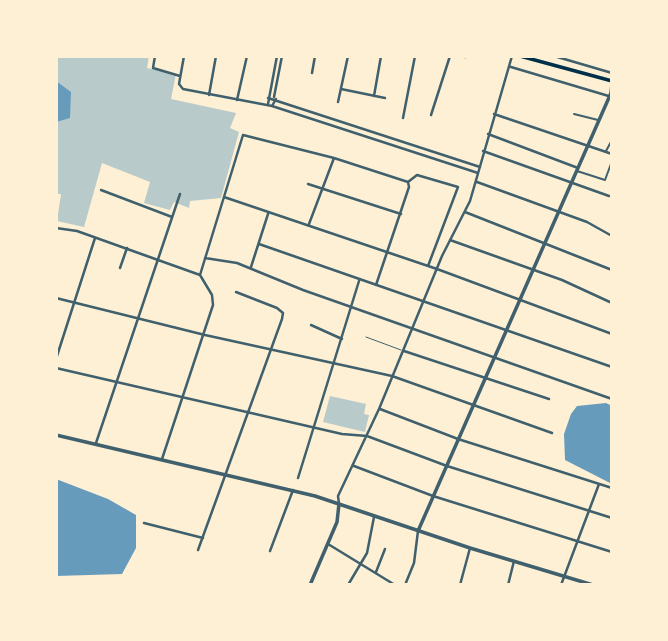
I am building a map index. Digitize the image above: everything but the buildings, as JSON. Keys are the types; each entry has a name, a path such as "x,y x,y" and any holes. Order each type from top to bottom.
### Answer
{"main road":[{"path":"520,56 612,83"}],"street":[{"path":"155,56 153,68 180,76"},
{"path":"184,56 180,87 209,95 270,105 479,173"},
{"path":"209,95 216,56"},
{"path":"237,100 247,56"},
{"path":"270,105 268,97 277,56"},
{"path":"270,105 275,98 282,56"},
{"path":"312,73 315,56"},
{"path":"338,102 348,56"},
{"path":"374,96 381,56"},
{"path":"403,118 415,56"},
{"path":"431,115 452,56 466,57"},
{"path":"310,585 337,522 338,496 354,466 437,269 477,183 483,151 512,56"},
{"path":"554,56 612,73"},
{"path":"510,67 611,95"},
{"path":"405,585 414,563 418,531 611,95 612,83"},
{"path":"341,89 385,98"},
{"path":"268,97 480,167"},
{"path":"494,114 612,154"},
{"path":"574,114 599,120"},
{"path":"348,130 349,124"},
{"path":"488,134 605,180 612,160"},
{"path":"200,275 243,135 334,158 408,182"},
{"path":"605,152 612,140"},
{"path":"415,152 416,146"},
{"path":"483,151 609,196"},
{"path":"309,225 334,158"},
{"path":"408,182 417,175 458,187 428,267"},
{"path":"376,286 401,214 408,182"},
{"path":"477,183 558,212 612,236"},
{"path":"308,184 401,214"},
{"path":"102,190 172,217"},
{"path":"95,444 119,381 180,194"},
{"path":"224,197 437,269 612,334"},
{"path":"465,212 612,270"},
{"path":"250,268 268,214"},
{"path":"56,228 95,237 200,275 214,299 205,335 161,460"},
{"path":"56,359 95,237"},
{"path":"450,240 533,270 612,303"},
{"path":"259,244 359,281 424,299 612,367"},
{"path":"120,268 127,248"},
{"path":"205,258 217,258 250,268 494,359 612,399"},
{"path":"298,478 316,428 359,281"},
{"path":"198,550 272,350 283,313 236,292"},
{"path":"56,298 205,335 393,376 473,407 552,433"},
{"path":"311,325 342,338"},
{"path":"404,351 549,399"},
{"path":"56,368 316,428 366,436 447,466 612,518"},
{"path":"379,409 458,439 612,488"},
{"path":"56,435 293,490 593,585"},
{"path":"354,466 433,496 612,552"},
{"path":"561,585 598,484"},
{"path":"270,551 293,490"},
{"path":"348,585 369,545 374,517"},
{"path":"144,523 203,538"},
{"path":"328,544 395,585"},
{"path":"460,585 470,548"},
{"path":"376,573 385,550"},
{"path":"508,585 514,561"}],"lane":[{"path":"366,337 404,351"}],"shaded area":[{"path":"56,56 149,56 147,68 176,74 171,99 236,113 230,128 239,132 221,198 190,201 189,208 174,202 170,210 144,203 150,182 102,163 84,227 57,221 61,194 56,194"},
{"path":"330,396 366,404 364,414 369,415 365,432 323,422"}],"water":[{"path":"56,81 71,92 70,118 56,122"},
{"path":"606,403 612,406 612,484 565,460 564,434 571,414 577,406"},
{"path":"56,479 108,499 136,515 136,548 122,574 56,576"}]}
